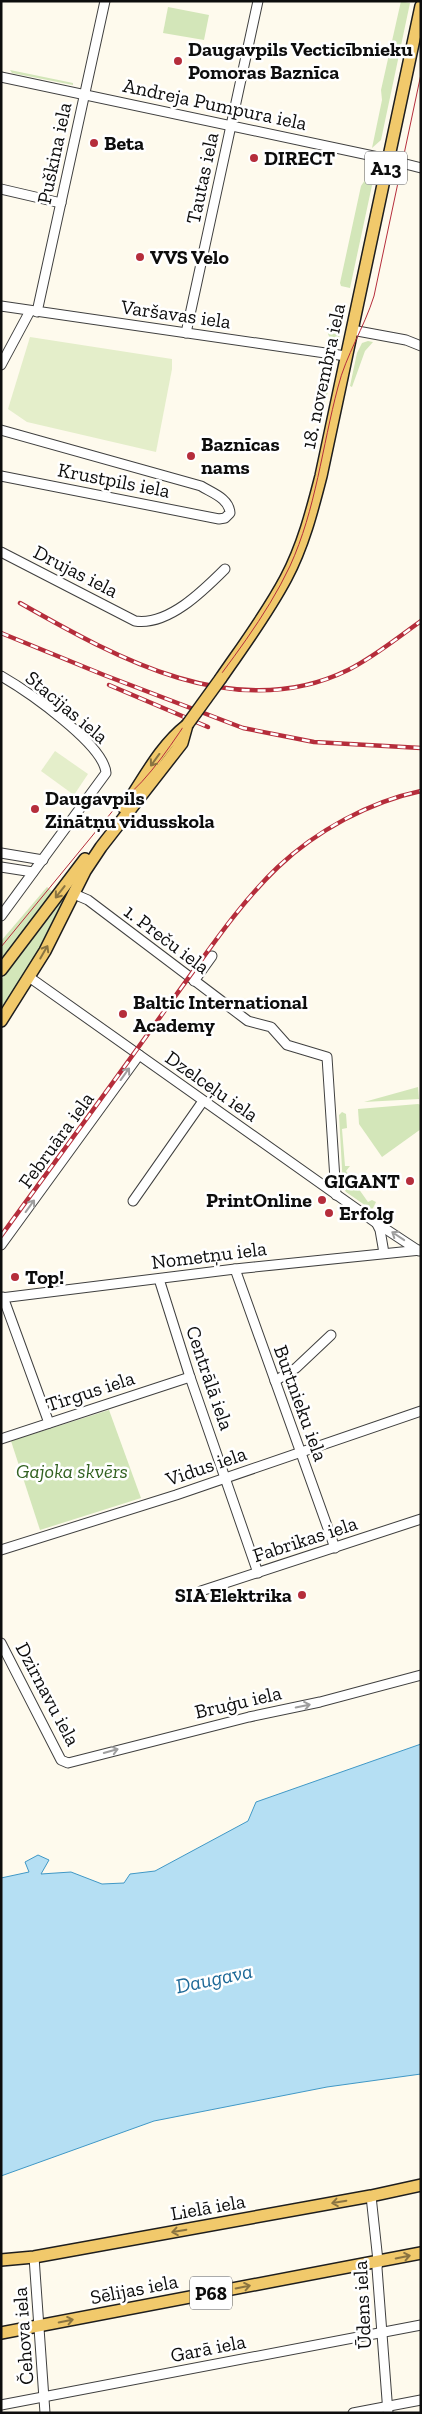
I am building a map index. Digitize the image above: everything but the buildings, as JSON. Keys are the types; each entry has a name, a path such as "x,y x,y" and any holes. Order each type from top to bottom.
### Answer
{"main road":[{"name":"18. novembra iela","path":"1,970 109,829 172,736 187,725 221,678 267,612 299,548 321,476 421,6"},
{"name":"18. novembra iela","path":"1,1021 29,977 100,847 176,752 182,743 187,725"},
{"name":"Lielā iela","path":"1,2260 34,2257 371,2196 421,2185"},
{"name":"Sēlijas iela","path":"1,2333 421,2253"}],"street":[{"name":"Puškina iela","path":"1,365 34,311 61,203 105,1"},
{"name":"Tautas iela","path":"186,333 258,1"},
{"name":"Andreja Pumpura iela","path":"1,77 421,168"},
{"path":"1,189 61,203"},
{"name":"Varšavas iela","path":"1,306 346,356"},
{"path":"352,330 406,340 421,346"},
{"name":"Krustpils iela","path":"1,430 201,486 225,500 229,506 230,513 225,518 220,519 1,476"},
{"name":"Drujas iela","path":"1,552 135,621 145,623 178,609 202,591 224,569"},
{"name":"Stacijas iela","path":"1,676 43,704 88,742 102,758 106,768 104,777 42,860"},
{"path":"1,853 42,860 1,916"},
{"path":"1,867 33,872"},
{"name":"1. Preču iela","path":"74,894 88,900 248,1020 271,1027 287,1046 327,1057 336,1195"},
{"path":"194,981 212,956"},
{"name":"Dzelceļu iela","path":"29,977 336,1195 420,1250"},
{"name":"Februāra iela","path":"1,1245 139,1055"},
{"path":"133,1201 203,1101"},
{"path":"376,1222 380,1230 384,1253"},
{"name":"Nometņu iela","path":"2,1298 20,1294 235,1269 420,1250"},
{"name":"Burtnieku iela","path":"235,1269 335,1548"},
{"name":"Centrālā iela","path":"159,1279 190,1378 258,1573"},
{"path":"2,1298 49,1423"},
{"path":"275,1381 296,1368 330,1335"},
{"name":"Tirgus iela","path":"1,1439 190,1378"},
{"name":"Vidus iela","path":"1,1550 226,1478 421,1411"},
{"name":"Fabrikas iela","path":"201,1592 421,1519"},
{"name":"Dzirnavu iela","path":"1,1642 61,1760 64,1762"},
{"name":"Bruģu iela","path":"64,1762 68,1763 230,1722 320,1702 421,1675"},
{"name":"Ūdens iela","path":"371,2196 378,2261 387,2410"},
{"name":"Čehova iela","path":"34,2257 45,2413"},
{"name":"Garā iela","path":"1,2405 421,2325"},
{"path":"353,2413 387,2410 421,2400"}],"green space":[{"path":"401,1 410,3 381,140 372,148 382,100 381,90"},
{"path":"168,7 209,15 204,40 163,33"},
{"path":"10,70 73,83 73,85 12,73"},
{"path":"368,163 374,171 374,176 350,288 341,286 340,283 361,186 365,180"},
{"path":"335,305 346,307 339,338 332,343 328,334"},
{"path":"30,337 172,359 172,369 156,452 27,422 8,409"},
{"path":"373,342 365,351 352,387 350,386 357,353 362,343"},
{"path":"327,364 330,370 331,382 321,412 318,412"},
{"path":"55,751 88,774 74,795 41,771"},
{"path":"47,887 54,893 1,962 1,941"},
{"path":"61,898 65,900 19,986 1,1012 1,980 57,908"},
{"path":"418,1087 419,1099 364,1102"},
{"path":"421,1105 421,1129 382,1157 359,1124 358,1109"},
{"path":"342,1112 346,1114 347,1128 342,1129 345,1166 350,1166 346,1171 368,1202 372,1200 376,1202 372,1210 346,1192 343,1187 339,1115"},
{"name":"Gajoka skvērs","path":"109,1410 141,1498 40,1530 11,1441"}],"water":[{"name":"Daugava","path":"421,1744 421,2074 327,2087 154,2121 1,2176 1,1878 29,1872 25,1862 38,1855 49,1860 41,1874 71,1872 102,1884 124,1883 130,1874 155,1871 248,1821 256,1802"}],"tram line":[{"path":"1,947 120,802 152,770 234,657 270,603 290,566 299,544 312,500 341,375 374,296 421,74"}],"railway":[{"path":"20,603 96,644 137,663 178,678 221,687 263,690 306,685 348,670 421,621"},
{"path":"1,633 243,728 314,742 421,748"},
{"path":"109,685 208,727"},
{"path":"1,1236 220,934 248,899 278,867 309,841 344,820 382,802 421,791"}],"place":[{"name":"Daugavpils Vecticībnieku Pomoras Baznīca","path":"178,61"},
{"name":"Beta","path":"94,143"},
{"name":"DIRECT","path":"254,158"},
{"name":"VVS Velo","path":"140,257"},
{"name":"Baznīcas nams","path":"191,456"},
{"name":"Daugavpils Zinātņu vidusskola","path":"35,809"},
{"name":"Baltic International Academy","path":"123,1014"},
{"name":"GIGANT","path":"410,1181"},
{"name":"PrintOnline","path":"322,1200"},
{"name":"Erfolg","path":"329,1213"},
{"name":"Top!","path":"15,1277"},
{"name":"SIA Elektrika","path":"302,1595"}]}
